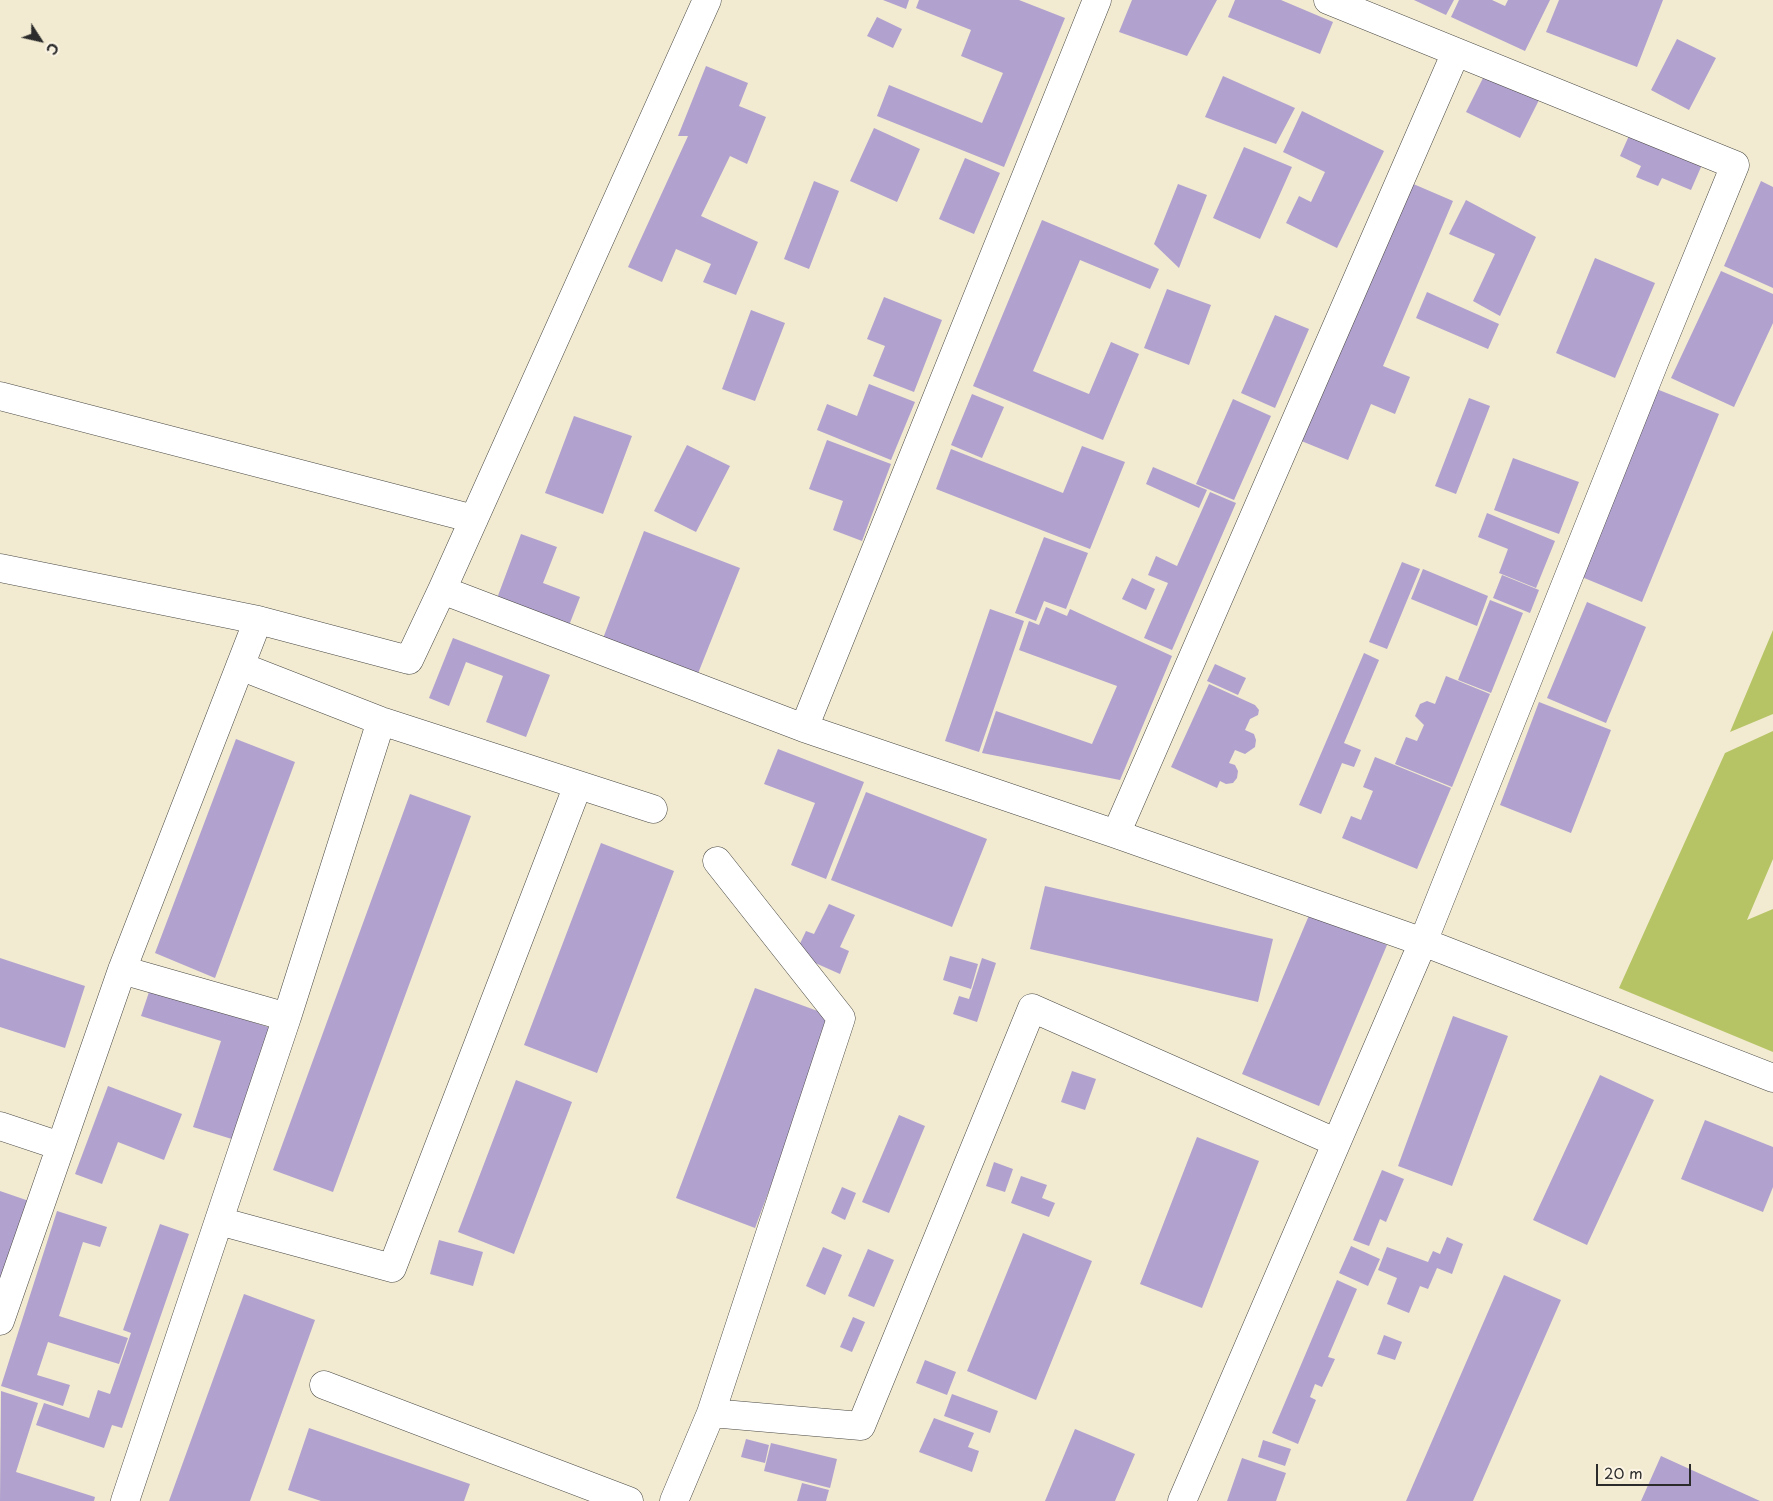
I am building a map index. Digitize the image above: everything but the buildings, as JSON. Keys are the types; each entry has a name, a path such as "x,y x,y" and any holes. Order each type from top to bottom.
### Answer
{"street":[{"path":"0,568 258,620 409,660 707,0"},
{"path":"804,728 1097,0"},
{"path":"1182,1501 1335,1142 1423,942 1735,165 1328,0"},
{"path":"1116,834 1456,52"},
{"path":"0,396 474,519"},
{"path":"442,590 804,728 1116,834 1423,942 1773,1078"},
{"path":"0,1321 122,970 258,620"},
{"path":"240,666 381,721 653,809"},
{"path":"125,1501 287,1017 381,721"},
{"path":"220,1221 392,1268 578,785"},
{"path":"674,1501 711,1413 841,1018 717,861"},
{"path":"122,970 287,1017"},
{"path":"711,1413 861,1426 1032,1008 1335,1142"},
{"path":"0,1126 60,1146"},
{"path":"324,1385 629,1501"}],"green space":[{"path":"1773,630 1773,714 1730,732"},
{"path":"1773,731 1773,859 1747,920 1773,909 1773,1052 1619,988 1725,753"}]}
